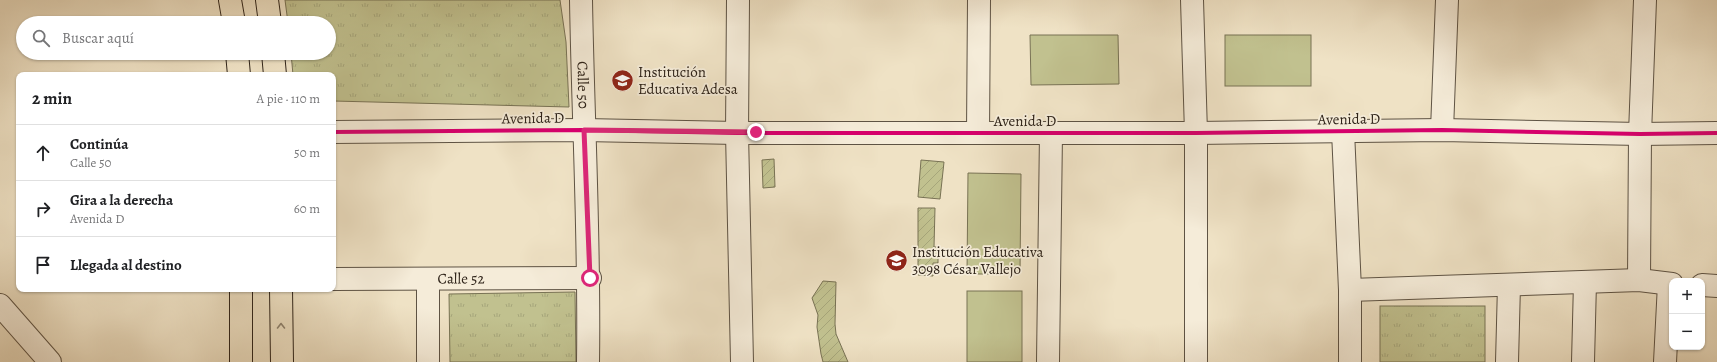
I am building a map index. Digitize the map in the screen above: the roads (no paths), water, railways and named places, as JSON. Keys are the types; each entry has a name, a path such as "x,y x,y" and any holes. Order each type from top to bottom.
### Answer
{"main road":[{"path":"230,0 233,16"},
{"path":"267,0 269,16"},
{"path":"238,60 239,72"},
{"path":"274,60 275,72"},
{"path":"241,292 241,362"},
{"path":"281,292 282,362"}],"street":[{"name":"Calle 50","path":"581,0 584,130 590,278 588,362"},
{"path":"738,0 737,133 742,362"},
{"path":"978,133 979,0"},
{"path":"1192,0 1196,133 1196,362"},
{"path":"1442,130 1447,0"},
{"path":"1639,280 1640,134 1645,0"},
{"name":"Avenida D","path":"336,132 584,130 737,133 1196,133 1442,130 1640,134 1717,133"},
{"path":"1343,131 1350,290 1350,362"},
{"path":"1048,362 1051,133"},
{"name":"Calle 52","path":"336,279 590,278"},
{"path":"428,279 428,362"},
{"path":"1350,290 1639,280 1669,284"},
{"path":"1583,362 1585,282"},
{"path":"1507,362 1509,285"},
{"path":"1705,285 1717,286"},
{"path":"1665,362 1669,300"},
{"path":"2,310 50,362"}],"place":[{"name":"Institución Educativa Adesa","path":"622,81"},
{"name":"Institución Educativa 3098 César Vallejo","path":"896,261"}]}
